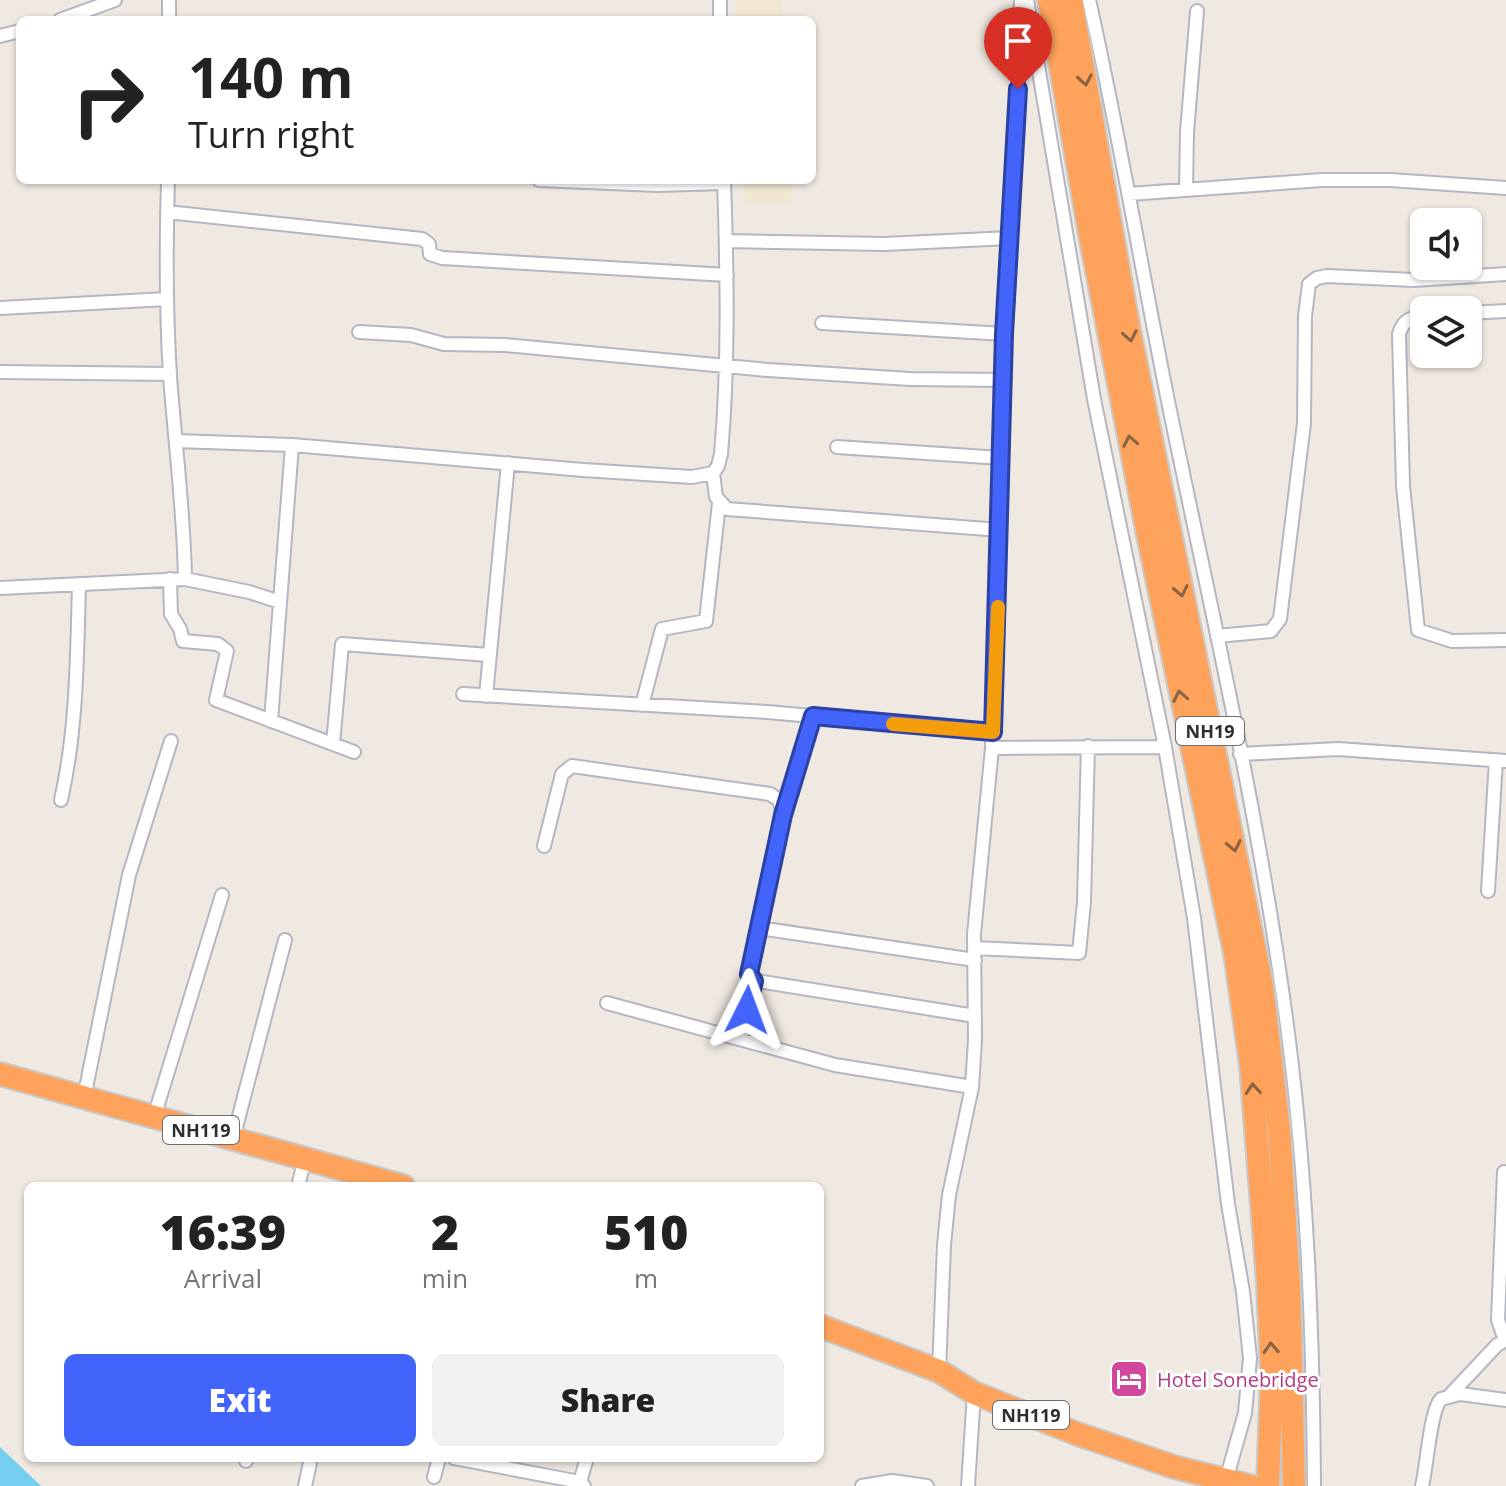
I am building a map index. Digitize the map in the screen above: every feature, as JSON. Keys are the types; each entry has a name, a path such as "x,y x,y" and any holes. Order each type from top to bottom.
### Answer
{"highway":[{"name":"NH19","path":"1066,2 1091,240 1148,535 1235,953 1251,1065 1272,1375 1268,1486"},
{"name":"NH19","path":"1066,2 1141,391 1262,986 1279,1129 1288,1270 1293,1475"},
{"name":"NH119","path":"0,1074 305,1159 367,1181"},
{"name":"NH119","path":"824,1328 939,1371 974,1393 1075,1433 1224,1483 1250,1486"}],"street":[{"path":"71,16 115,0"},
{"path":"939,1371 949,1195 972,1087 974,954 993,732 1004,334 1024,0"},
{"path":"1024,0 1094,399 1165,747 1194,918 1250,1358 1245,1413 1224,1483"},
{"path":"1066,2 1129,194 1270,914 1293,1078 1309,1296 1314,1486"},
{"path":"1186,189 1187,132 1197,11"},
{"path":"1129,194 1345,180 1506,188"},
{"path":"168,184 170,374 184,528 185,579"},
{"path":"633,184 679,184"},
{"path":"176,441 292,445 692,477 713,473 721,454 727,366 724,184"},
{"path":"167,212 422,239 429,244 430,254 442,258 727,275"},
{"path":"726,241 884,244 1010,238"},
{"path":"1217,636 1271,631 1280,619 1304,423 1305,316 1309,284 1327,276 1414,280 1506,274"},
{"path":"0,308 167,299"},
{"path":"1482,312 1506,311"},
{"path":"1410,318 1402,325 1399,334 1403,486 1418,630 1452,641 1506,640"},
{"path":"822,323 1004,334"},
{"path":"359,332 411,335 444,344 505,345 864,377 1003,380"},
{"path":"0,372 170,374"},
{"path":"271,721 292,445"},
{"path":"837,447 1001,458"},
{"path":"486,696 508,463"},
{"path":"642,705 662,629 706,621 719,503 713,473"},
{"path":"719,503 727,509 1000,530"},
{"path":"170,579 171,614 183,641 218,644 227,651 216,700 354,752"},
{"path":"0,588 185,579 249,592 280,602"},
{"path":"61,800 70,761 76,706 79,584"},
{"path":"333,744 342,644 489,655"},
{"path":"463,694 813,716 993,732"},
{"path":"813,716 783,815 749,974 754,981 975,1016"},
{"path":"84,1098 129,875 171,741"},
{"path":"759,928 974,954 1079,953 1084,902 1088,746"},
{"path":"992,748 1165,747"},
{"path":"1240,754 1338,749 1501,760 1488,891"},
{"path":"544,846 562,774 572,766 762,792 779,800 783,815"},
{"path":"154,1117 222,895"},
{"path":"233,1139 285,940"},
{"path":"741,1038 754,981"},
{"path":"607,1003 835,1065 972,1087"},
{"path":"299,1182 305,1159"},
{"path":"1422,1486 1437,1404 1505,1340 1498,1320 1504,1172"},
{"path":"968,1486 974,1393"},
{"path":"1450,1395 1506,1400"},
{"path":"305,1486 310,1462"},
{"path":"434,1477 438,1462"},
{"path":"474,1462 582,1484 586,1462"},
{"path":"862,1486 892,1481 927,1486"}],"shaded area":[{"path":"736,0 781,0 782,16 736,16"},
{"path":"744,184 791,184 792,205 745,203"}],"water":[{"path":"0,1447 41,1486 0,1486"}],"slow traffic":[{"path":"893,724 993,732 998,607"}],"place":[{"name":"Hotel Sonebridge","path":"1129,1379"}],"route":[{"path":"747,1010 754,981 749,974 783,815 813,716 993,732 1004,334 1018,89"}]}
